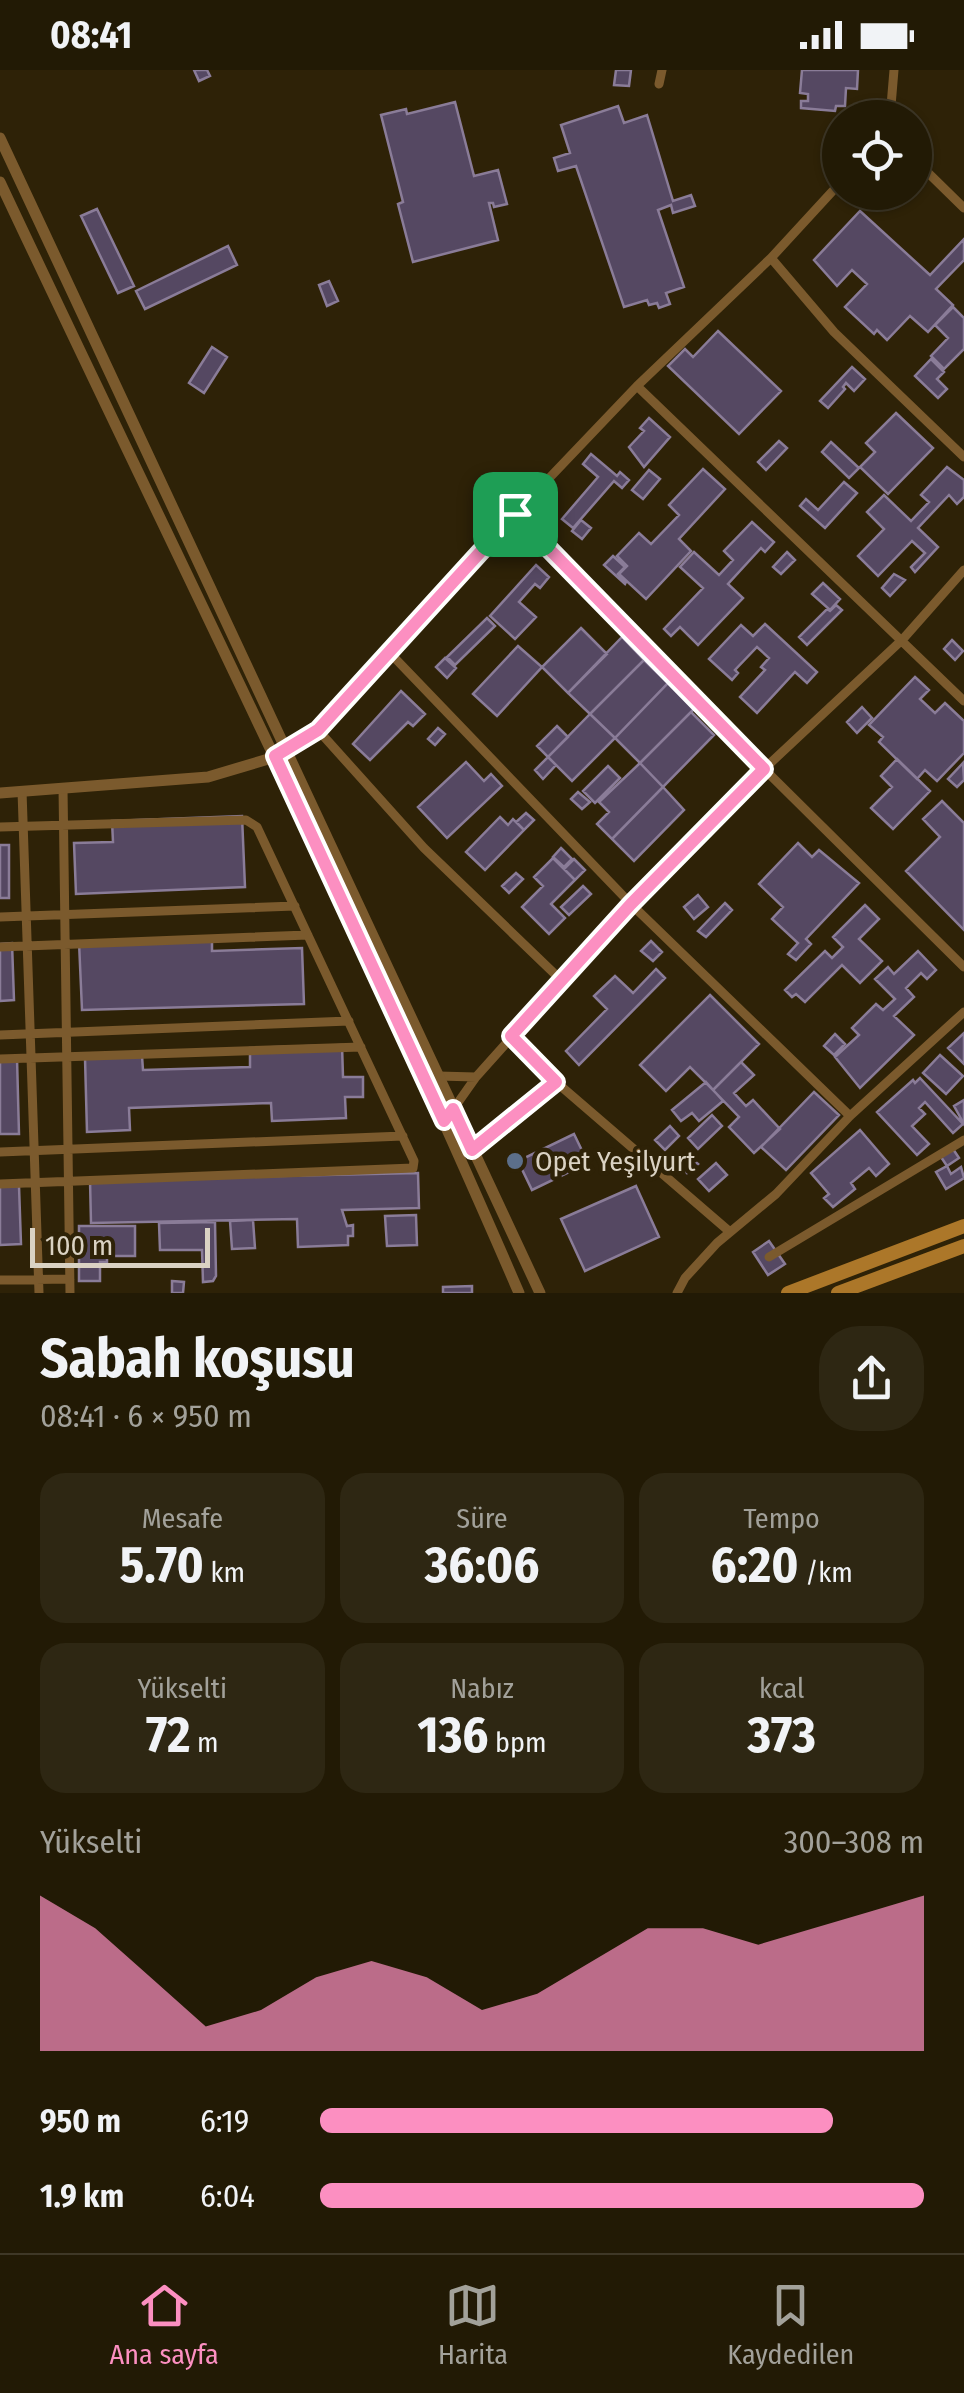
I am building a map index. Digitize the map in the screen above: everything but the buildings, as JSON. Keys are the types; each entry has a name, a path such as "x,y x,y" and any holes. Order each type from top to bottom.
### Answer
{"main road":[{"path":"788,1293 964,1226"},
{"path":"838,1293 964,1246"}],"street":[{"path":"660,84 662,70"},
{"path":"892,100 894,70"},
{"path":"0,138 432,1080 444,1121 519,1293"},
{"path":"932,177 964,208"},
{"path":"0,182 280,753"},
{"path":"0,792 208,777 280,753 318,730 636,386 771,258 822,203"},
{"path":"771,258 834,332 964,457"},
{"path":"636,386 964,701"},
{"path":"515,514 964,967"},
{"path":"444,1121 476,1077 560,979 764,769 903,639 964,570"},
{"path":"389,652 631,904 850,1116"},
{"path":"318,730 424,848 560,979"},
{"path":"63,788 70,1293"},
{"path":"22,791 39,1293"},
{"path":"0,827 246,820 257,827 414,1161 413,1168 0,1184"},
{"path":"0,917 295,906"},
{"path":"0,947 308,935"},
{"path":"677,1293 685,1278 730,1232 776,1194 850,1116 964,1012"},
{"path":"0,1035 349,1021"},
{"path":"511,1036 556,1082 730,1232"},
{"path":"0,1059 361,1047"},
{"path":"432,1080 476,1077"},
{"path":"432,1080 453,1109 540,1293"},
{"path":"472,1150 556,1082"},
{"path":"0,1152 403,1136"},
{"path":"769,1257 964,1140"},
{"path":"0,1280 70,1279"}],"place":[{"name":"Opet Yeşilyurt","path":"515,1161"}],"route":[{"path":"515,514 764,769 631,904 511,1036 556,1082 472,1150 453,1109 444,1121 275,756 318,730 515,514"}]}
